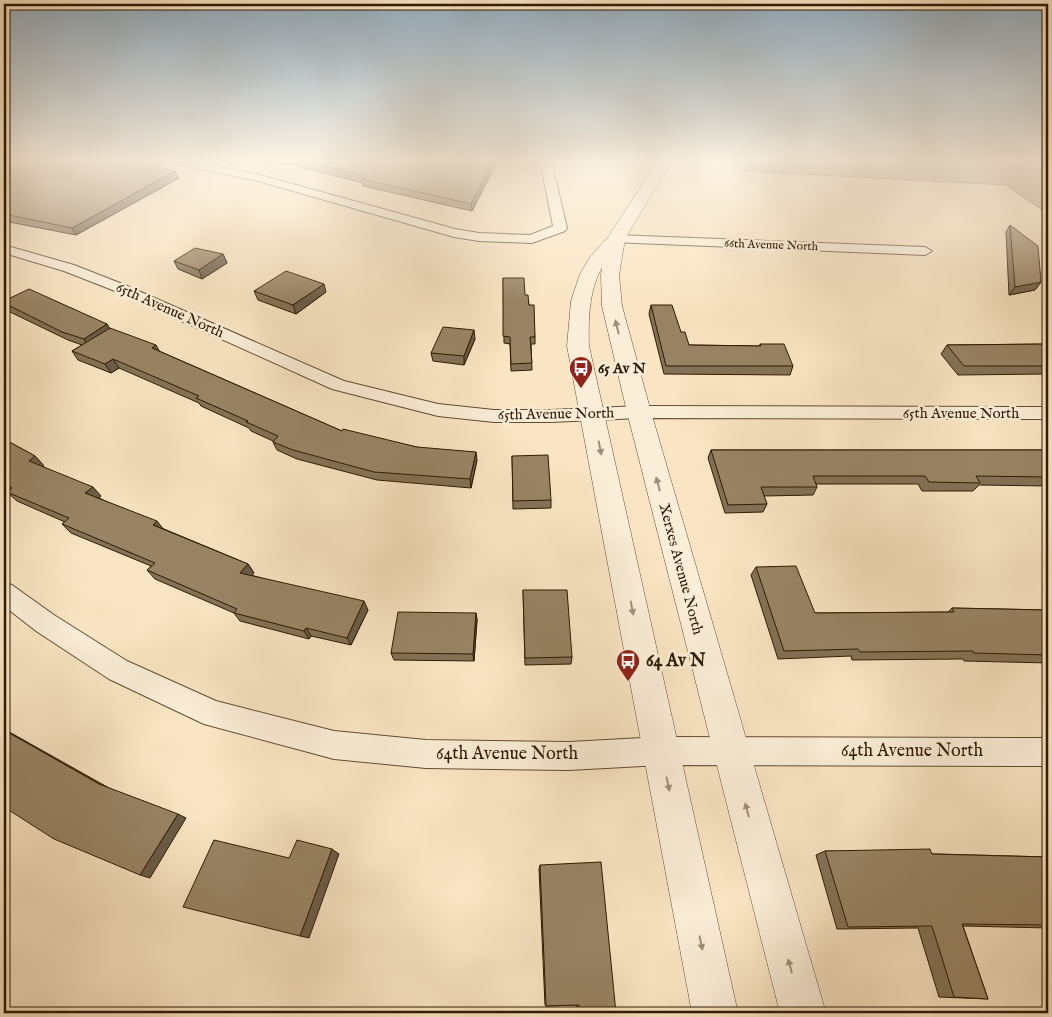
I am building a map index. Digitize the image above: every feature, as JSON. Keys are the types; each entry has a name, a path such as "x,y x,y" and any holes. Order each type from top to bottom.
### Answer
{"street":[{"path":"363,207 462,234 504,239 532,239 560,228 556,207"},
{"name":"Xerxes Avenue North","path":"635,207 616,238 604,248 596,259 585,282 577,318 578,346 715,1013"},
{"name":"Xerxes Avenue North","path":"616,238 610,275 610,298 639,412 803,1013"},
{"name":"66th Avenue North","path":"616,238 925,251"},
{"name":"65th Avenue North","path":"4,249 78,271 120,288 338,385 438,410 494,416 551,416 639,412 1048,413"},
{"name":"64th Avenue North","path":"4,592 45,623 127,674 214,714 334,745 426,754 569,756 661,751 1048,752"}],"shaded area":[{"path":"1039,207 1048,207 1048,214"}],"building":[{"path":"4,207 109,207 72,228 4,214"},
{"path":"1010,225 1038,246 1041,282 1015,287"},
{"path":"195,248 223,254 199,270 174,261"},
{"path":"286,271 324,284 293,305 254,291"},
{"path":"503,278 524,278 525,295 528,295 529,305 534,305 535,337 530,337 532,363 511,364 510,337 503,336"},
{"path":"29,289 107,324 84,339 62,332 4,303 4,301"},
{"path":"651,305 672,305 681,332 685,332 689,345 761,346 760,344 784,344 793,366 666,366"},
{"path":"443,327 474,330 464,356 431,353"},
{"path":"110,328 156,345 152,348 342,431 343,429 417,447 476,452 470,479 374,472 293,450 273,442 278,436 196,398 199,396 113,359 105,364 72,351"},
{"path":"1048,344 1048,366 964,366 947,345"},
{"path":"4,439 35,456 29,461 93,487 85,493 157,521 153,525 248,564 240,573 364,601 347,638 306,628 304,631 234,613 237,609 147,570 155,563 62,524 69,518 7,492 12,488 4,482"},
{"path":"711,450 1048,450 1048,477 976,476 980,483 929,482 925,476 813,476 817,487 761,487 767,504 728,505"},
{"path":"548,455 551,500 513,501 512,456"},
{"path":"796,566 815,613 954,612 952,608 1048,610 1048,655 974,653 973,651 860,652 858,649 784,651 756,567"},
{"path":"523,590 567,590 572,657 525,658"},
{"path":"398,612 476,613 473,654 391,653"},
{"path":"4,730 99,784 178,814 140,875 54,839 4,807"},
{"path":"214,840 289,858 297,840 332,849 300,936 183,907"},
{"path":"930,849 932,854 1048,857 1048,925 962,924 988,999 954,997 932,926 848,927 825,851"},
{"path":"601,862 616,1013 579,1013 579,1005 546,1006 540,865"}],"place":[{"name":"65 Av N","path":"581,389"},
{"name":"64 Av N","path":"628,682"}]}
